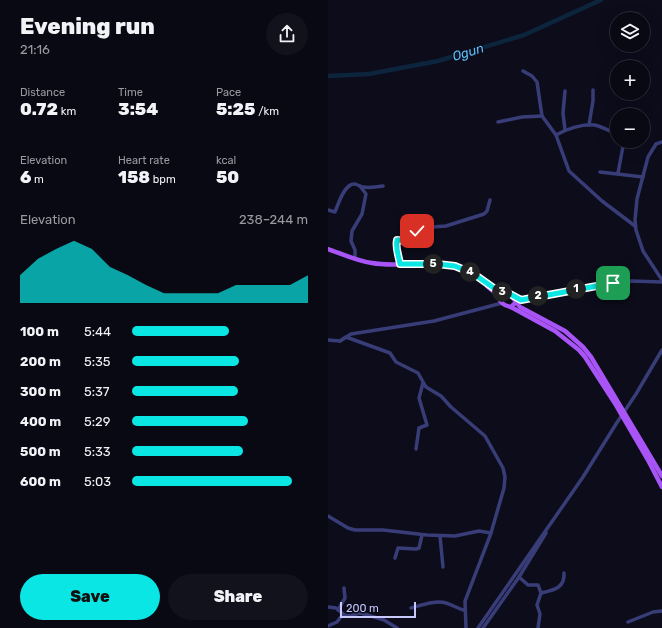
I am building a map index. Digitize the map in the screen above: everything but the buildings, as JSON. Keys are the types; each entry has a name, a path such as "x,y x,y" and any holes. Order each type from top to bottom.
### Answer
{"main road":[{"path":"328,251 372,263 437,264 455,266 474,274 511,307 555,331 581,348"},
{"path":"328,251 355,261 372,265 442,267 455,269 472,276 501,298"},
{"path":"501,298 507,292 512,295 520,307 527,312 547,320 565,331 581,348 585,357 662,476"},
{"path":"511,307 517,301"},
{"path":"650,459 662,487"}],"street":[{"path":"523,71 532,76 537,82 542,116 556,135 566,164 574,176 602,201 635,226"},
{"path":"589,125 594,90"},
{"path":"565,91 563,113 565,130"},
{"path":"498,122 522,117 542,116"},
{"path":"556,135 565,130 589,125 595,125 610,131"},
{"path":"662,142 656,144 648,157 637,199 635,226 644,251 662,281"},
{"path":"618,173 623,148"},
{"path":"600,172 643,177"},
{"path":"328,210 335,212 342,195 349,186 356,184 364,188 383,186"},
{"path":"355,259 355,250 351,241 352,231 362,214 366,196 365,192 360,186"},
{"path":"400,264 396,248 397,240 400,239 410,242 414,239 414,234 418,228 446,226 484,214 487,211 490,200"},
{"path":"517,301 613,283 632,281 662,281"},
{"path":"328,340 340,341 351,334 434,321 491,307 501,298"},
{"path":"340,341 346,337 390,353 396,362 418,373 426,386 441,396 451,407 485,436 501,462 504,472 504,488 491,533 465,601 464,610 466,628"},
{"path":"478,628 583,477 662,350"},
{"path":"416,449 419,428 427,425 419,398 423,383"},
{"path":"483,628 519,577 563,505"},
{"path":"328,516 351,529 383,530 440,536 455,536 479,531 491,533"},
{"path":"396,558 398,548 419,548 422,534"},
{"path":"440,536 443,567"},
{"path":"541,593 560,586 564,579 564,572"},
{"path":"519,577 528,585 538,585 541,593 537,605 540,614 538,628"},
{"path":"338,610 345,598 344,588"},
{"path":"411,608 445,602 464,610"},
{"path":"328,607 338,610 348,616 357,613 384,620 397,628"},
{"path":"628,622 648,614 662,611"},
{"path":"328,626 337,622 343,614"}],"waterway":[{"name":"Ogun","path":"328,76 369,74 438,61 524,35 601,0"}],"route":[{"path":"417,231 414,234 414,239 410,242 400,239 397,240 396,248 400,264 437,264 455,266 474,274 495,289 502,292 507,292 521,300 613,283"}]}
